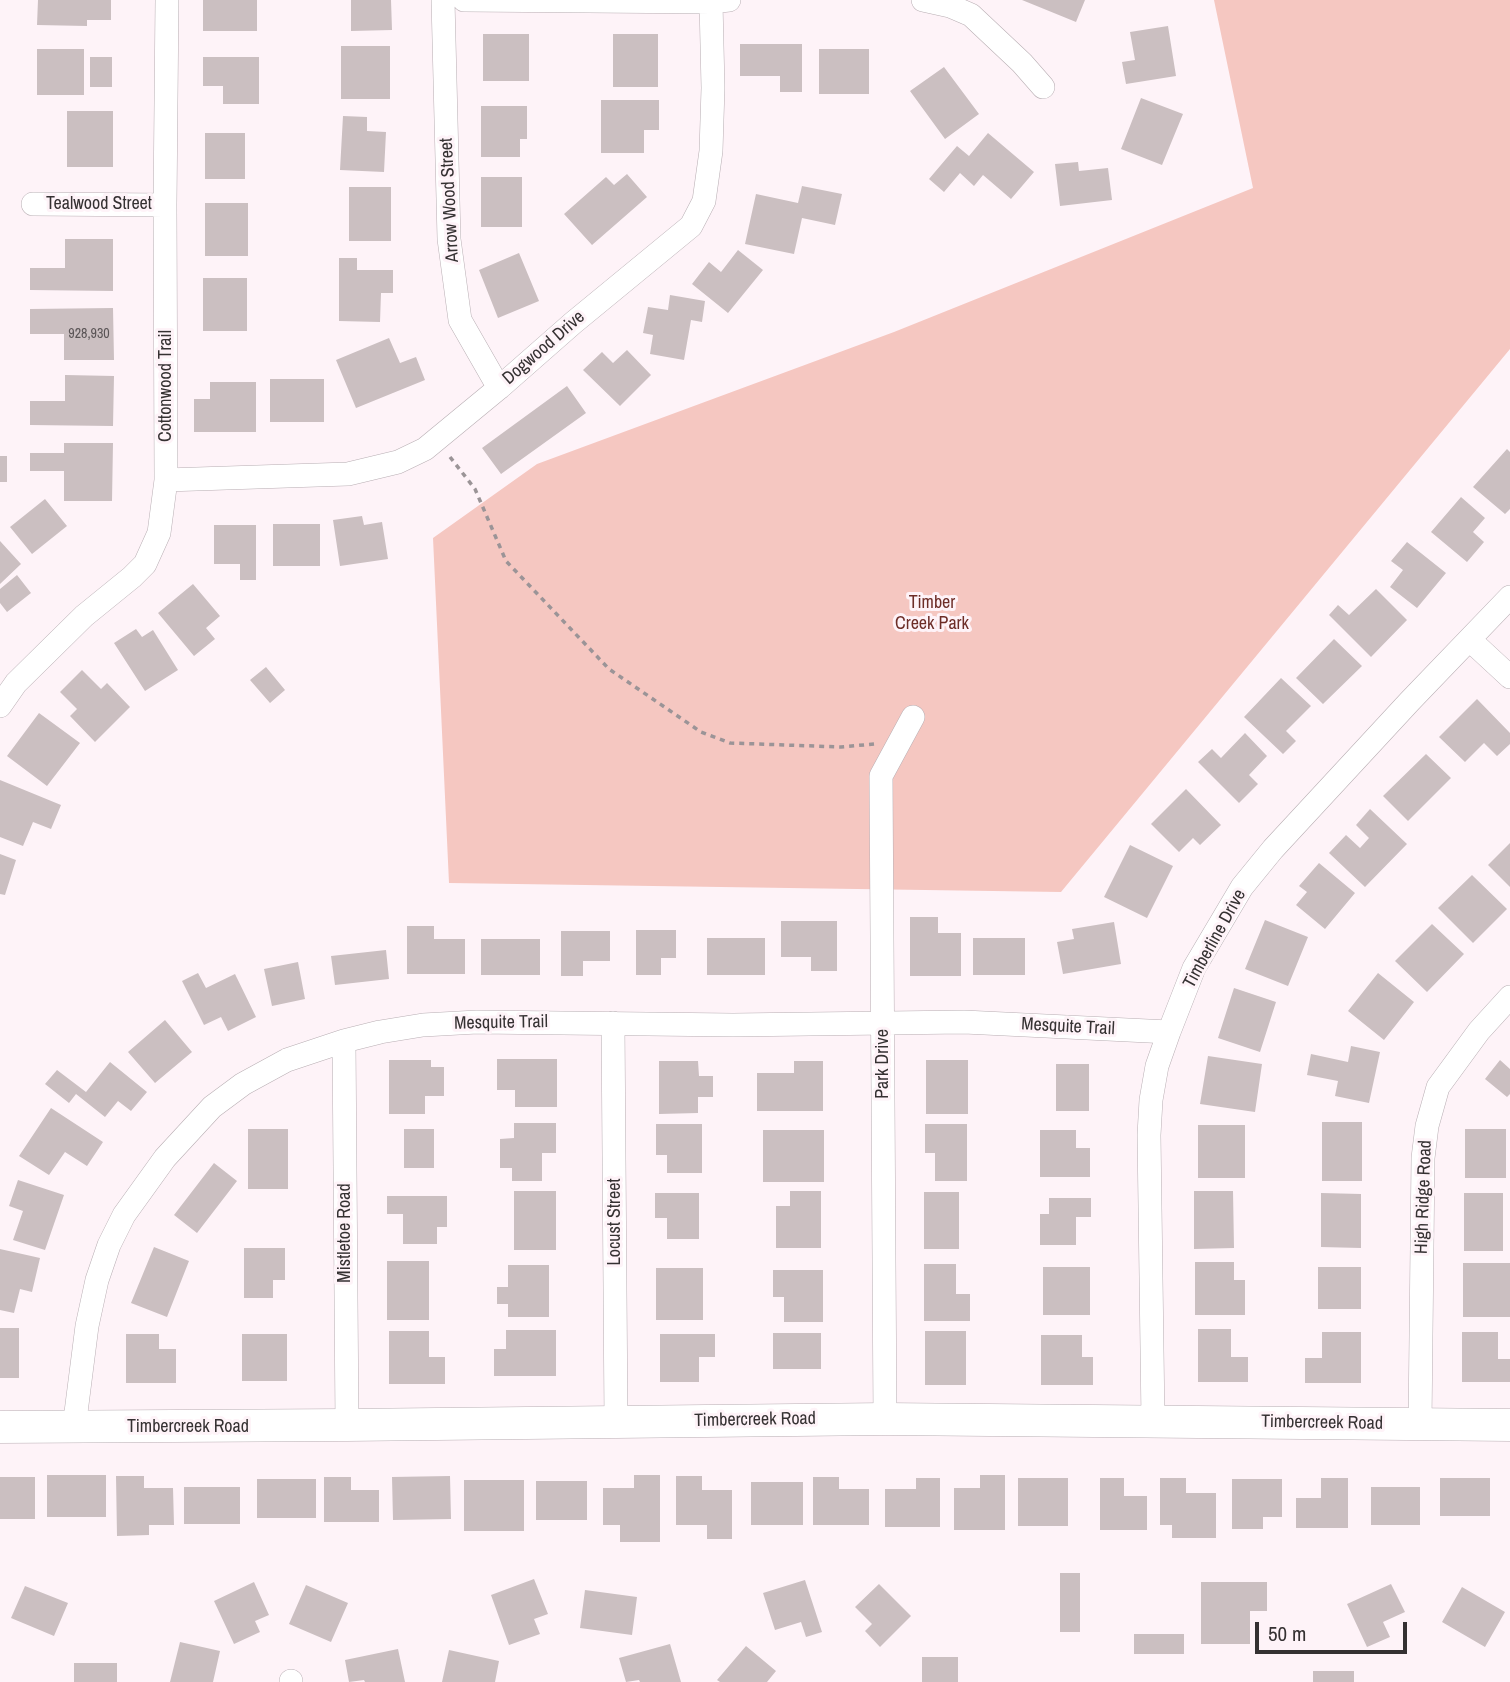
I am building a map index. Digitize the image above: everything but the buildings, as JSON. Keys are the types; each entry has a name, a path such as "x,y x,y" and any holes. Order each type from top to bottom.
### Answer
{"street":[{"name":"Cottonwood Trail","path":"0,706 16,683 145,564 159,533 166,480 167,0"},
{"name":"Arrow Wood Street","path":"443,0 449,239 460,320 499,388"},
{"path":"464,0 720,1"},
{"path":"923,0 950,6 971,15 1022,63 1042,87"},
{"name":"Dogwood Drive","path":"166,480 348,474 398,462 425,449 691,226 704,201 711,151 720,1"},
{"name":"Tealwood Street","path":"33,204 165,205"},
{"name":"Timberline Drive","path":"1153,1420 1149,1135 1151,1100 1157,1066 1168,1031 1194,968 1242,887 1273,849 1510,597"},
{"path":"1470,640 1510,677"},
{"name":"Park Drive","path":"885,1419 881,776 913,717"},
{"name":"High Ridge Road","path":"1420,1424 1423,1158 1427,1126 1438,1087 1479,1031 1510,997"},
{"name":"Mesquite Trail","path":"75,1428 87,1326 97,1280 109,1245 124,1214 165,1158 212,1107 243,1084 287,1060 380,1032 477,1022 733,1026 964,1022 1168,1031"},
{"name":"Locust Street","path":"613,1023 616,1421"},
{"name":"Mistletoe Road","path":"344,1041 346,1425"},
{"name":"Timbercreek Road","path":"0,1427 885,1419 1510,1425"}],"path":[{"path":"425,449 452,457 475,489 506,561 609,669 701,732 730,743 841,747 900,742"}],"green space":[{"name":"Timber Creek Park","path":"1214,0 1510,0 1510,349 1061,892 449,883 433,538 537,464 894,332 1253,188"}]}
